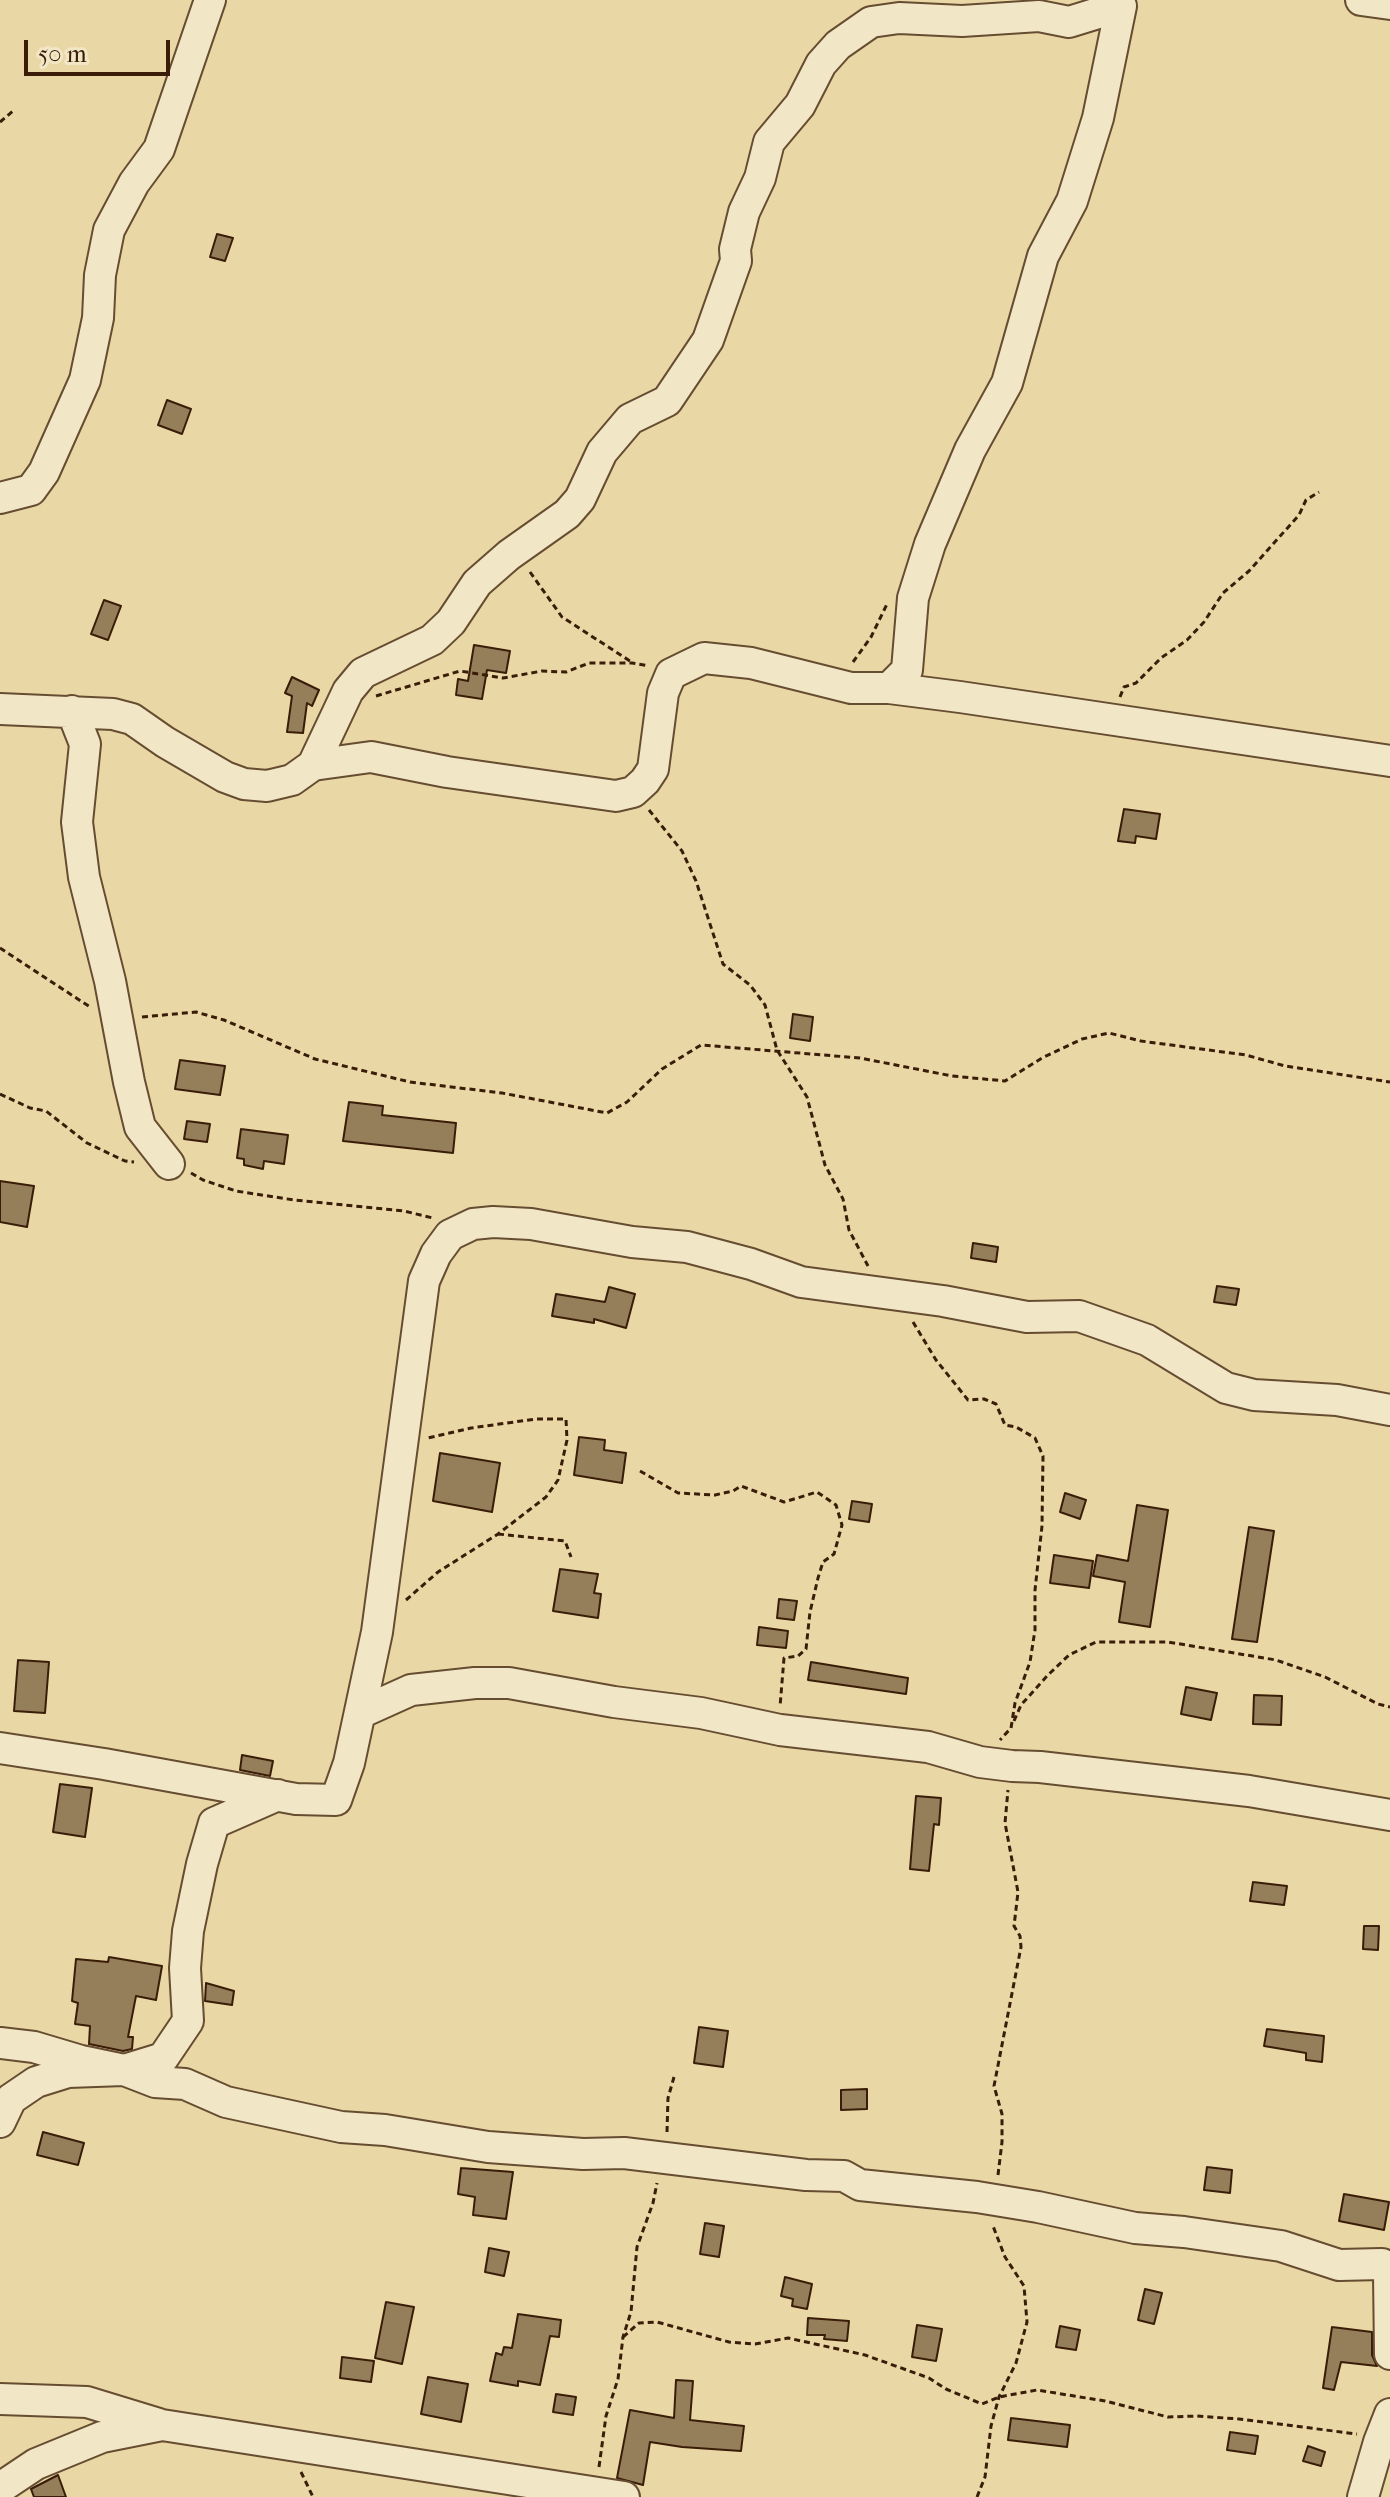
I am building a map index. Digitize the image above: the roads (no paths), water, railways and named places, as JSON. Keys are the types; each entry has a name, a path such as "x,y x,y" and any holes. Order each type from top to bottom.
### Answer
{"street":[{"path":"0,498 31,490 44,472 85,380 98,318 100,275 109,230 134,183 159,149 210,0"},
{"path":"1361,0 1390,4"},
{"path":"313,765 348,691 363,673 432,640 451,622 477,583 509,555 567,514 580,499 602,452 630,419 667,401 708,340 736,261 735,249 744,212 760,178 769,142 800,105 821,64 838,45 871,22 899,18 962,21 1039,16 1069,22 1126,3"},
{"path":"889,688 907,670 913,598 930,544 970,450 1007,383 1043,256 1072,201 1098,118 1126,3"},
{"path":"0,709 113,714 132,719 225,777 244,784 267,786 292,780 313,765 371,757 447,772 616,796 633,792 653,769 663,693 671,674 704,658 726,659 851,688 889,688 1390,761"},
{"path":"72,711 85,744 77,822 84,877 140,1127 169,1164"},
{"path":"0,1748 278,1795 336,1800 349,1763 377,1632 424,1281 442,1244 459,1228 473,1224 531,1224 632,1242 687,1247 751,1264 801,1282 943,1301 1027,1317 1079,1316 1147,1340 1226,1388 1254,1395 1337,1400 1390,1410"},
{"path":"360,1713 411,1690 475,1683 509,1683 614,1702 701,1713 780,1730 928,1747 980,1762 1249,1791 1390,1815"},
{"path":"0,2122 11,2099 36,2082 68,2072 124,2070 163,2058 188,2021 185,1968 188,1931 214,1823 278,1795"},
{"path":"0,2043 34,2047 124,2070 155,2082 185,2084 226,2102 341,2127 385,2130 488,2147 663,2157 806,2175 844,2176 860,2185 992,2200 1135,2228 1281,2246 1339,2265 1382,2264 1389,2274 1390,2354"},
{"path":"0,2399 87,2402 162,2425 624,2497"},
{"path":"0,2488 36,2464 102,2437 162,2425"},
{"path":"1363,2497 1385,2426"}]}
